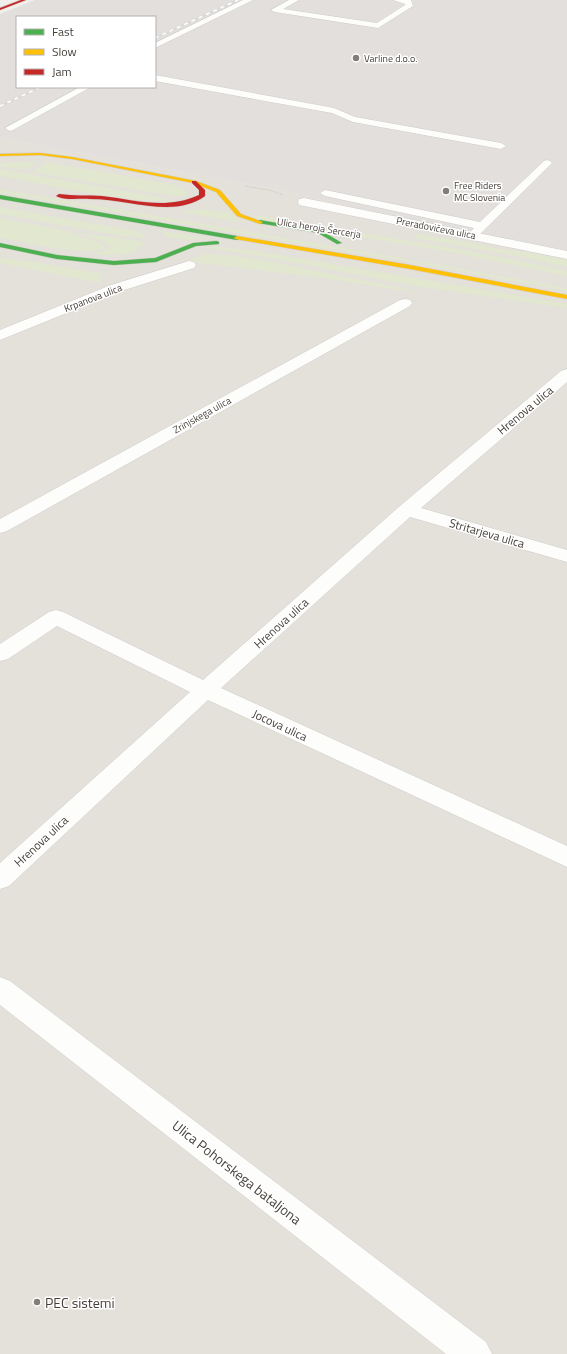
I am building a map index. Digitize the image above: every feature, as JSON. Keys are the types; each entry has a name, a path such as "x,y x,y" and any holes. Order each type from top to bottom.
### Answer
{"main road":[{"path":"0,9 24,0"},
{"path":"0,156 26,154 72,158 194,182 202,190 202,196 195,201 178,205 145,204 107,198 67,197"},
{"name":"Ulica heroja Šercerja","path":"194,182 218,191 239,215 256,221 320,232 342,243 247,228"},
{"path":"52,194 172,215"},
{"path":"0,197 567,297"},
{"path":"69,210 98,222 154,234"},
{"path":"0,251 18,250 101,263 156,260 175,251 201,243 230,245 283,253 335,255"},
{"path":"0,245 18,250"},
{"path":"138,261 151,251"}],"street":[{"name":"Preradovičeva ulica","path":"304,202 477,231 567,255"},
{"name":"Krpanova ulica","path":"0,335 116,288 189,265"},
{"name":"Zrinjskega ulica","path":"0,527 405,303"},
{"name":"Hrenova ulica","path":"0,879 205,690 407,510 565,379"},
{"name":"Stritarjeva ulica","path":"407,510 567,556"},
{"name":"Jocova ulica","path":"0,654 56,617 205,690 567,857"},
{"name":"Ulica Pohorskega bataljona","path":"0,990 474,1354"}],"lane":[{"path":"156,46 249,0"},
{"path":"295,0 275,10 378,26 409,6 408,2 397,0"},
{"path":"156,78 334,111 353,119 501,146"},
{"path":"10,128 84,88"},
{"path":"325,193 477,231 547,163"}],"path":[{"path":"244,186 269,190 304,202"}],"shaded area":[{"path":"35,0 567,0 567,257 265,187 0,138 0,14"},
{"path":"0,138 265,187 567,257 567,1354 0,1354"}],"green space":[{"path":"38,162 25,170 0,166 1,163"},
{"path":"49,163 170,184 186,190 187,194 183,197 174,196 33,172"},
{"path":"0,169 179,202 112,197 67,189 0,176"},
{"path":"0,189 424,262 567,288 567,291 422,264 0,193"},
{"path":"0,207 137,231 148,238 122,236 0,214"},
{"path":"199,209 230,213 234,217 243,221 241,222 178,212"},
{"path":"257,215 485,254 567,271 567,276 446,251 268,222 252,216"},
{"path":"0,218 59,229 103,244 104,248 95,251 69,250 0,238"},
{"path":"75,232 144,242 140,247 127,254 89,254 106,250 110,246 105,242"},
{"path":"162,232 207,238 188,240 167,237"},
{"path":"418,234 567,260 567,267 522,257 415,238"},
{"path":"202,247 221,247 256,251 567,304 567,308 416,286 265,257"},
{"path":"207,254 261,260 421,292 185,261"},
{"path":"0,258 34,262 103,274 99,280 102,283 0,263"}],"railway":[{"path":"156,38 238,0"},
{"path":"0,106 39,88"}],"traffic: fast":[{"path":"0,197 237,238"},
{"path":"260,222 320,232 339,243"},
{"path":"0,245 57,257 114,263 156,260 195,244 217,243"}],"traffic: slow":[{"path":"0,155 40,154 72,158 194,182 218,191 239,215 260,222"},
{"path":"237,238 410,267 567,297"}],"traffic: jam":[{"path":"0,9 24,0"},
{"path":"59,196 99,197 155,205 179,204 202,196 202,190 194,182"}],"place":[{"name":"Varline d.o.o.","path":"356,58"},
{"name":"Free Riders MC Slovenia","path":"446,191"},
{"name":"PEC sistemi","path":"37,1302"}]}
